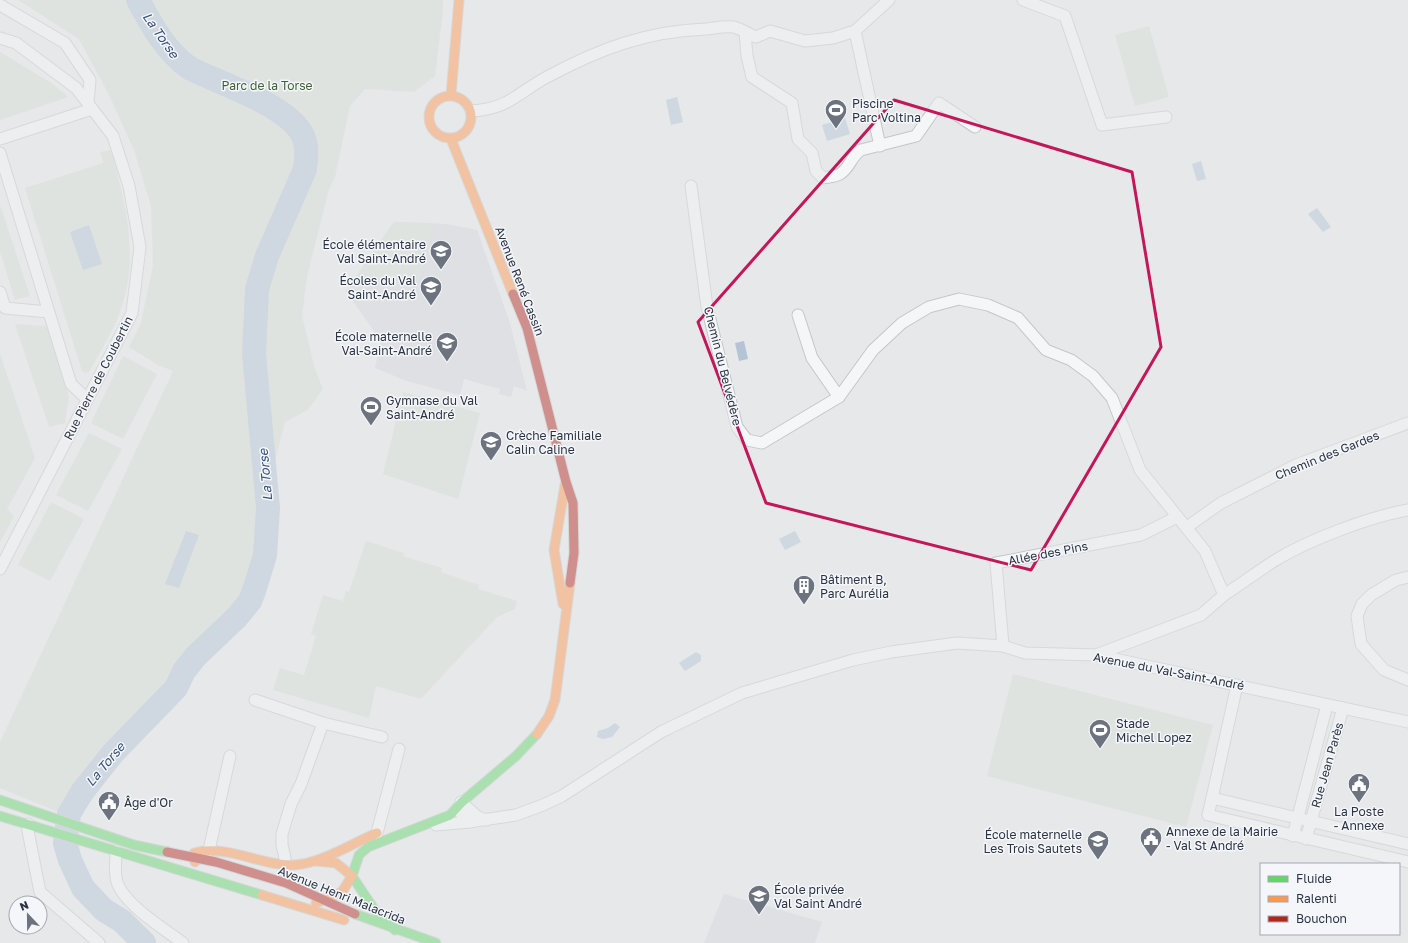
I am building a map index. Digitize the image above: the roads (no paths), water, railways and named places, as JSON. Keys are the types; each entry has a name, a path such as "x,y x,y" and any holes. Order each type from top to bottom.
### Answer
{"street":[{"path":"451,95 459,0"},
{"path":"471,111 489,109 504,105 545,78 573,63 612,47 650,35 696,29 734,27 756,37 770,31 805,41 833,38 855,31 890,0"},
{"path":"1023,0 1065,16 1102,125 1166,117"},
{"path":"0,5 65,43 90,80 90,106 0,139"},
{"path":"855,31 880,146"},
{"path":"745,32 747,56 752,77 792,102 798,139 812,153 816,171 823,178 839,175 849,166 854,154 861,150 916,136 939,104 975,127"},
{"name":"Rue Pierre de Coubertin","path":"0,38 16,42 76,88 113,136 130,186 140,246 132,313 4,551 0,569"},
{"path":"451,95 463,100 471,111 470,124 467,130 459,137 451,139 440,136 434,132 429,122 428,115 436,100 451,95"},
{"name":"Avenue René Cassin","path":"451,139 527,328 566,482 573,503 574,533 574,553 566,618 555,700 551,714 536,735 496,774 461,802"},
{"path":"0,153 3,175 71,384 86,399"},
{"name":"Chemin du Belvédère","path":"691,186 707,307 737,428 747,440 762,443 839,397 873,350 902,323 929,308 959,299 988,304 1018,318 1046,350 1071,360 1093,376 1112,398 1140,470 1177,517 1187,527 1205,552 1224,595"},
{"path":"0,292 5,308 48,312"},
{"path":"798,315 812,358 839,397"},
{"name":"Chemin des Gardes","path":"1187,527 1220,503 1296,465 1408,423"},
{"name":"Avenue René Cassin","path":"566,482 554,550 566,618"},
{"path":"1096,655 1201,615 1224,595 1276,560 1324,537 1392,513 1408,510"},
{"name":"Allée des Pins","path":"1004,646 996,563 1141,535 1177,517"},
{"path":"1408,577 1396,580 1371,595 1362,604 1357,616 1361,644 1384,670 1408,680"},
{"name":"Avenue du Val-Saint-André","path":"417,828 516,815 562,796 661,732 742,693 853,660 891,652 957,643 1004,646 1025,654 1096,655 1408,722"},
{"path":"1237,685 1208,815 1408,862"},
{"path":"255,700 323,723 382,737"},
{"name":"Rue Jean Parès","path":"1293,836 1327,705"},
{"name":"Rue Jean Parès","path":"1311,822 1343,708"},
{"path":"284,865 285,858 282,845 282,834 291,804 301,784 323,723"},
{"path":"376,833 399,749"},
{"path":"211,880 197,865 230,756"},
{"name":"Rue Jean Parès","path":"1212,798 1408,844"},
{"name":"Avenue Henri Malacrida","path":"0,800 134,844 168,851 200,852 286,883 365,919 396,931 436,943"},
{"path":"461,802 478,817 486,820"},
{"path":"461,802 460,812 462,816 470,822"},
{"path":"311,862 376,833 461,802"},
{"name":"Avenue du Val-Saint-André","path":"301,906 324,900 342,892 352,876 360,855 364,850 451,814 461,802"},
{"name":"Avenue Henri Malacrida","path":"0,816 301,906 415,943"},
{"path":"1306,839 1311,822"},
{"path":"28,824 28,831 40,892 99,943"},
{"path":"200,852 222,850 284,865 296,865 328,860 336,862 344,867 352,876 374,908 396,931"},
{"path":"116,851 115,870 117,884 132,905 183,943"}],"water":[{"path":"677,97 683,122 671,125 666,100"},
{"name":"Piscine Parc Voltina","path":"845,118 850,134 827,141 822,125"},
{"path":"1201,161 1206,179 1197,181 1192,164"},
{"path":"1317,208 1331,227 1323,232 1308,214"},
{"path":"89,225 102,264 83,270 70,232"},
{"path":"744,341 748,359 739,361 735,343"},
{"path":"186,531 199,535 179,588 165,584"},
{"path":"795,531 801,542 785,550 779,539"},
{"path":"696,652 701,655 701,661 685,671 679,663"},
{"path":"615,723 620,727 612,737 603,739 597,737 598,731 608,728"}],"waterway":[{"name":"La Torse","path":"138,0 160,38 174,55 191,69 248,94 277,110 298,128 304,137 306,153 305,169 267,256 257,289 254,354 268,508 265,555 254,591 250,601 237,617 196,656 184,671 176,688 113,753 82,792 69,814 65,843 70,860 83,888 104,910 122,921 144,943"}],"place":[{"name":"Piscine Parc Voltina","path":"836,130"},
{"name":"École élémentaire Val Saint-André","path":"441,270"},
{"name":"Écoles du Val Saint-André","path":"431,306"},
{"name":"École maternelle Val-Saint-André","path":"447,362"},
{"name":"Gymnase du Val Saint-André","path":"371,426"},
{"name":"Crèche Familiale Calin Caline","path":"491,462"},
{"name":"Bâtiment B, Parc Aurélia","path":"804,606"},
{"name":"Stade Michel Lopez","path":"1100,750"},
{"name":"La Poste - Annexe","path":"1359,804"},
{"name":"Âge d'Or","path":"109,822"},
{"name":"Annexe de la Mairie - Val St André","path":"1151,858"},
{"name":"École maternelle Les Trois Sautets","path":"1098,860"},
{"name":"École privée Val Saint André","path":"759,916"}],"park label":[{"name":"Parc de la Torse","path":"267,85"}]}
